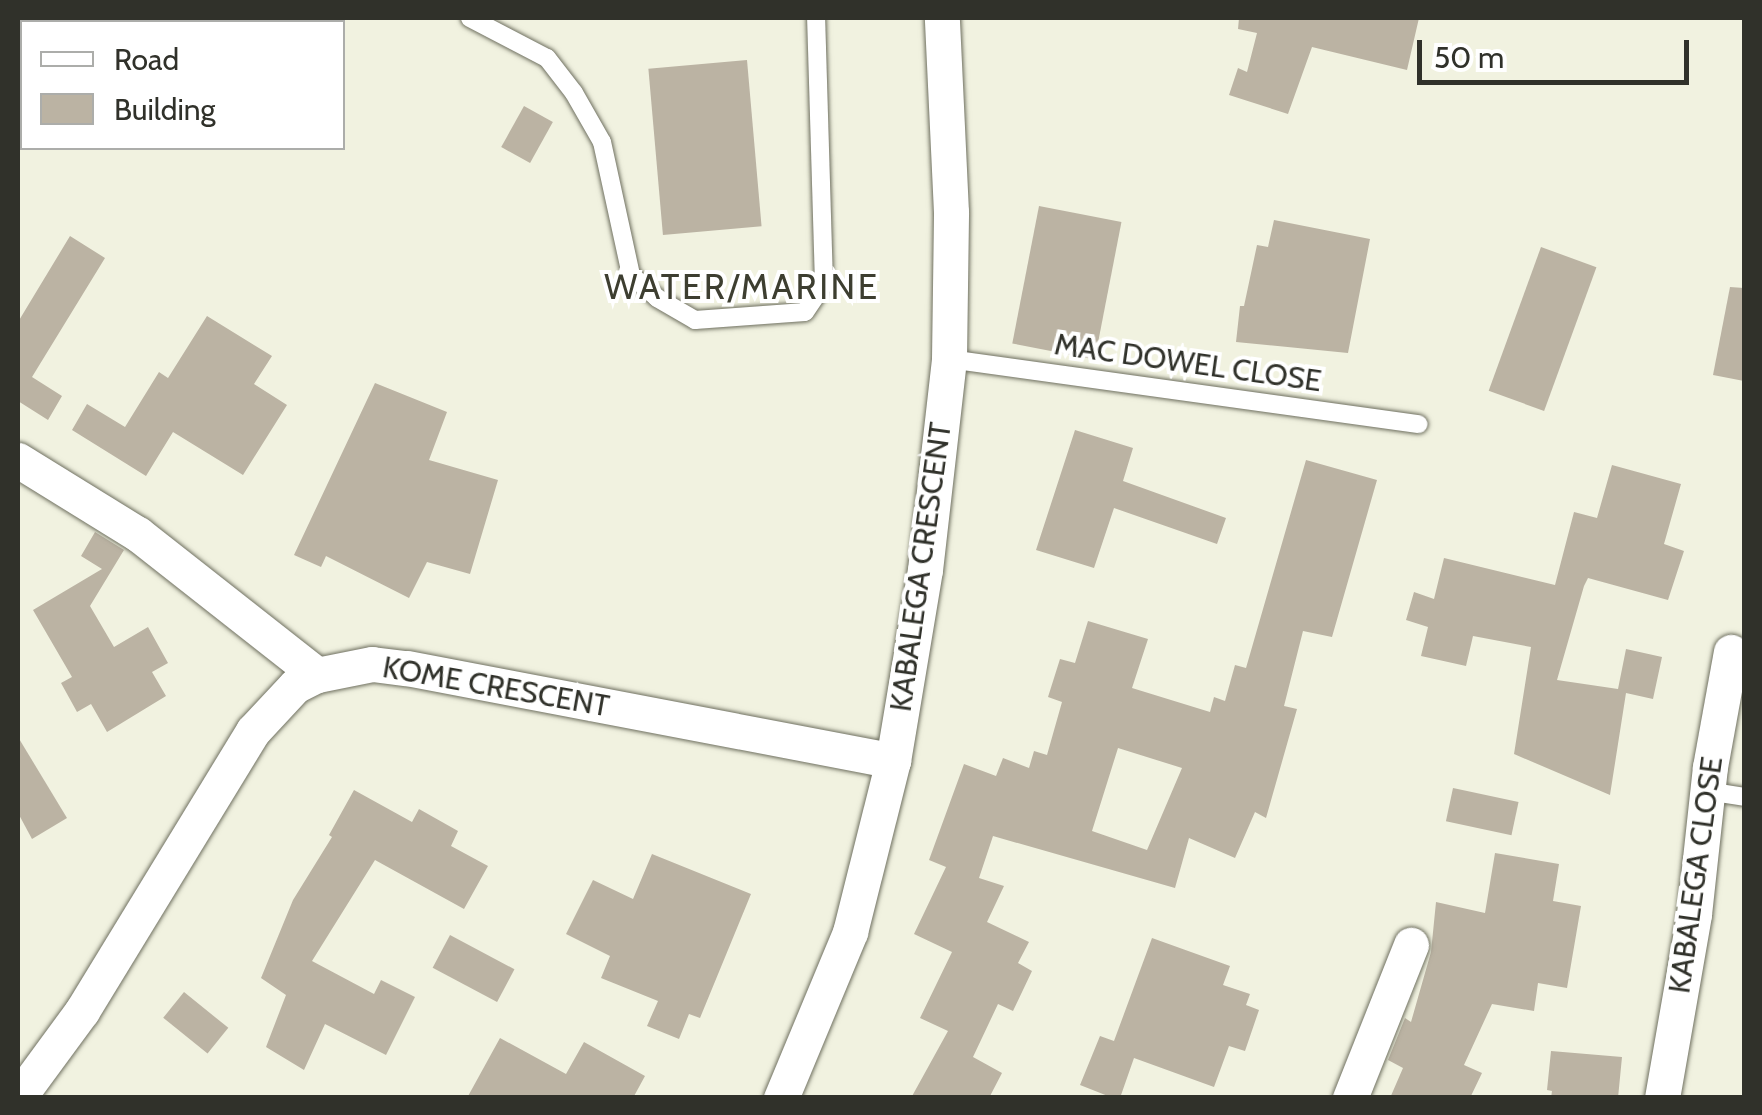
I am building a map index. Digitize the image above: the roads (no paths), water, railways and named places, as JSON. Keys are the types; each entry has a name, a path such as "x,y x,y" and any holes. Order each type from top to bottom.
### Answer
{"street":[{"name":"KABALEGA CRESCENT","path":"781,1098 850,932 893,761 925,570 950,359 951,212 942,18"},
{"path":"18,460 138,534 317,675"},
{"name":"KABALEGA CLOSE","path":"1662,1098 1694,914 1707,791 1731,652"},
{"name":"KOME CRESCENT","path":"18,1098 82,1011 253,731 296,686 317,675 372,664 407,668 893,761"},
{"path":"1350,1098 1412,945"}],"lane":[{"path":"470,18 547,58 574,93 602,142 632,275 657,298 696,320 805,312 824,284 816,18"},
{"name":"MAC DOWEL CLOSE","path":"950,359 1419,424"},
{"path":"1707,791 1744,797"}],"district":[{"name":"WATER/MARINE","path":"742,287"}]}
